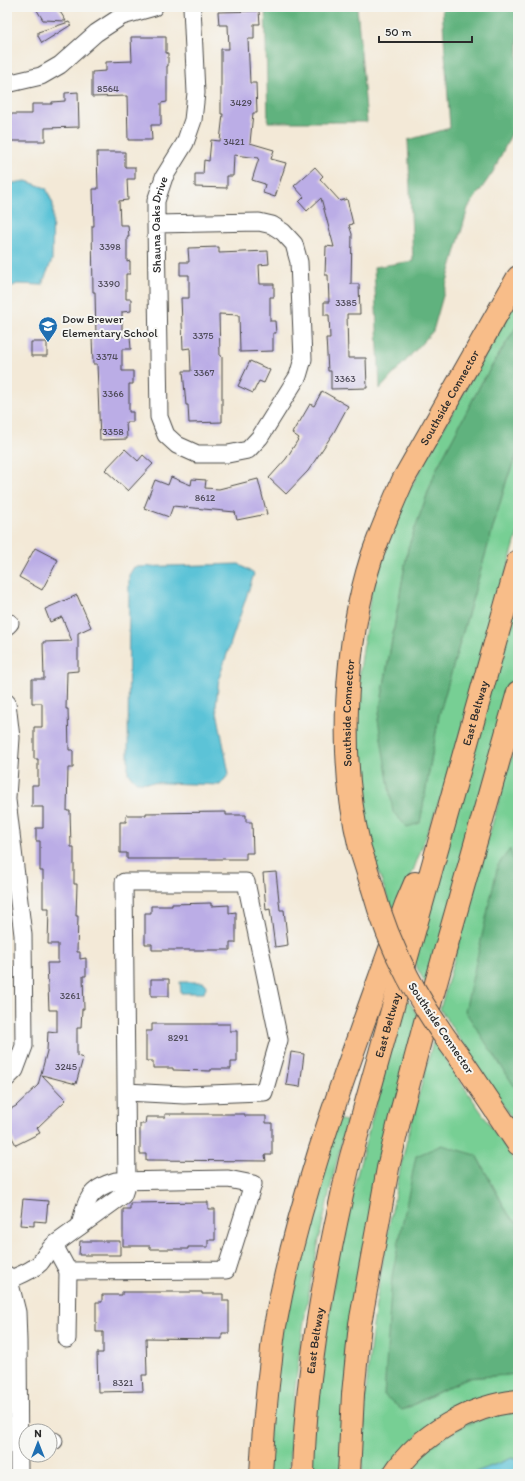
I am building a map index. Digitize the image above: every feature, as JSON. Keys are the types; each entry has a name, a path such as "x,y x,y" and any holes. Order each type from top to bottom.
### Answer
{"highway":[{"name":"Southside Connector","path":"518,277 403,480 372,557 357,614 351,648 348,684 347,746 352,802 360,847 379,912 390,941 411,984 444,1036 518,1144"},
{"name":"East Beltway","path":"303,1474 307,1416 316,1332 334,1229 350,1160 518,560"},
{"path":"349,1474 353,1394 360,1324 388,1168 425,1022 518,692"},
{"path":"261,1474 266,1400 275,1322 291,1250 310,1182 406,904 453,792"},
{"path":"394,1474 401,1463 441,1428 465,1415 490,1406 518,1401"}],"street":[{"path":"7,84 41,76 60,65 96,33 122,16 154,7"},
{"name":"Shauna Oaks Drive","path":"156,224 259,222 272,225 283,232 294,244 299,262 303,359 298,376 260,437 248,450 228,454 197,454 176,445 166,434 159,417 156,224 156,200 164,177 185,143 193,120 196,93 192,7"},
{"path":"7,703 11,738 7,798 23,935 24,1046 15,1070 7,1078"},
{"path":"126,1092 184,1095 264,1092 279,1040 246,882 124,882 126,1092 127,1180"},
{"path":"19,1474 17,1440 18,1326 17,1312 8,1278 30,1271 40,1262 47,1251 80,1226 85,1205 93,1192 105,1184 127,1180 228,1179 252,1184 226,1270 68,1271"},
{"path":"54,1245 68,1271 67,1339"}],"green space":[{"path":"265,7 357,7 367,122 268,122"},
{"path":"442,7 518,7 518,120 493,172 468,208 433,331 380,389 374,267 413,261 408,140 450,128"},
{"path":"518,295 518,324 482,382 436,470 408,548 378,720 420,822 439,715 507,479 518,451 518,532 445,786 395,919 373,857 361,794 355,707 371,591 403,501"},
{"path":"518,324 518,451 507,479 439,715 420,823 407,827 393,812 378,720 408,548 436,470 482,382"},
{"path":"518,586 518,662 428,988 413,961"},
{"path":"518,733 518,1128 440,1009"},
{"path":"510,849 518,875 518,1092 465,1011 498,865"},
{"path":"405,995 419,1017 340,1474 309,1474 311,1444 340,1238"},
{"path":"433,1041 518,1166 518,1223 510,1217 476,1155 403,1410 467,1378 518,1374 518,1394 384,1474 362,1474 365,1398 385,1245 411,1122"},
{"path":"335,1119 347,1121 326,1208 308,1296 301,1341 291,1429 289,1474 265,1474 274,1362"},
{"path":"442,1145 476,1155 510,1217 518,1223 518,1374 467,1378 402,1410 384,1395 392,1276 416,1156"},
{"path":"518,1407 518,1458 512,1458 471,1474 401,1474 448,1431"}],"water":[{"path":"26,181 46,188 53,204 52,260 42,285 17,284 7,289 7,184"},
{"path":"239,564 254,574 219,678 216,706 229,774 220,785 136,782 128,773 129,575 134,567"},
{"path":"180,982 203,982 205,983 206,987 204,993 181,993"},
{"path":"512,1458 518,1458 518,1474 471,1474"}],"building":[{"path":"35,7 57,7 66,21 43,20"},
{"path":"259,11 260,24 254,24 254,39 248,39 250,83 256,83 257,113 253,113 250,143 274,150 271,159 286,163 275,197 263,193 265,184 252,180 259,158 234,155 233,176 227,176 227,188 195,187 195,174 203,174 204,160 209,161 211,140 220,141 223,114 221,114 221,49 229,49 228,25 219,25 218,12"},
{"path":"69,22 71,25 42,43 38,36 38,32"},
{"path":"131,37 166,37 166,53 168,53 167,102 161,103 161,125 151,125 152,140 128,140 127,96 92,97 92,72 106,71 106,62 132,61"},
{"path":"78,92 79,127 45,128 45,141 7,141 7,114 32,114 32,104 52,104 52,102 65,101 65,93"},
{"path":"97,152 125,152 125,167 135,167 135,179 127,179 128,200 119,201 120,225 128,225 129,237 127,237 127,262 130,261 130,274 126,274 126,299 131,299 131,311 122,312 122,336 130,336 131,349 122,349 122,371 133,371 133,384 129,384 129,412 133,412 133,422 126,422 127,439 100,440 97,364 93,364 92,337 96,337 95,292 93,292 92,226 94,226 93,189 98,189"},
{"path":"315,167 323,176 320,179 340,201 347,199 353,224 349,225 352,234 351,284 359,284 360,314 347,314 348,358 366,358 367,388 331,389 331,371 328,371 326,338 330,338 329,315 324,315 324,302 329,302 328,275 325,275 326,246 334,247 321,198 307,211 299,202 304,197 294,186"},
{"path":"219,247 219,253 268,251 269,264 259,265 260,284 274,284 274,297 270,297 270,321 275,321 276,333 273,333 273,351 240,352 239,315 219,314 220,356 222,356 222,422 189,423 183,371 191,371 190,348 183,349 181,298 189,298 189,275 180,275 180,262 189,262 188,248"},
{"path":"31,342 47,342 47,356 31,356"},
{"path":"250,361 270,370 264,383 259,381 253,393 238,386"},
{"path":"322,391 348,406 334,432 308,471 286,494 269,478 286,459 299,438 292,433 310,404 314,406"},
{"path":"125,449 138,461 143,455 153,464 128,491 105,470"},
{"path":"171,477 191,485 192,479 206,480 205,488 219,489 258,479 267,514 237,520 235,512 173,506 169,517 144,508 155,480 168,485"},
{"path":"35,548 58,560 42,590 19,577"},
{"path":"77,595 91,627 78,633 78,671 67,672 66,709 68,709 69,750 73,750 73,768 68,768 67,811 70,811 71,847 74,847 74,884 77,884 77,952 80,952 80,959 86,958 86,976 83,976 84,1009 82,1009 81,1028 77,1028 77,1056 83,1058 76,1084 42,1075 66,1100 37,1128 40,1133 16,1145 7,1128 7,1111 16,1106 38,1085 47,1051 48,1031 57,1032 57,1010 49,1010 47,963 58,963 58,944 48,944 49,908 43,908 43,871 40,871 40,841 36,841 36,828 43,828 43,807 32,807 32,785 38,785 38,759 34,759 34,727 42,727 42,703 32,703 32,679 44,679 43,642 72,641 62,617 50,622 45,609"},
{"path":"226,812 226,815 246,815 246,822 252,822 253,853 246,853 246,859 127,859 127,853 120,853 120,822 126,822 126,815 146,815 146,813"},
{"path":"276,872 280,910 284,910 288,945 275,947 270,909 266,910 263,873"},
{"path":"211,903 211,906 229,905 229,913 236,912 236,943 230,943 230,950 152,950 152,944 145,944 145,913 151,913 151,906"},
{"path":"151,979 169,979 169,996 151,996"},
{"path":"152,1024 230,1024 230,1031 237,1031 237,1062 231,1062 231,1069 211,1069 211,1071 153,1068 153,1061 146,1061 146,1031 152,1031"},
{"path":"291,1052 304,1054 300,1087 286,1085"},
{"path":"165,1114 245,1114 245,1116 266,1116 266,1123 272,1123 272,1155 265,1155 266,1161 146,1160 146,1154 140,1154 140,1124 145,1124 146,1117 165,1117"},
{"path":"23,1199 48,1201 46,1222 34,1221 34,1226 20,1225"},
{"path":"208,1202 208,1209 215,1209 215,1240 208,1240 208,1247 188,1247 188,1249 150,1249 150,1246 123,1246 123,1209 130,1209 130,1203"},
{"path":"80,1241 120,1241 120,1255 79,1255"},
{"path":"122,1292 202,1292 202,1294 223,1294 223,1301 229,1301 229,1333 222,1333 222,1339 146,1338 147,1375 142,1375 143,1391 98,1392 97,1353 103,1353 103,1332 96,1332 96,1302 102,1302 102,1295 122,1295"}],"place":[{"name":"Dow Brewer Elementary School","path":"48,343"}]}
